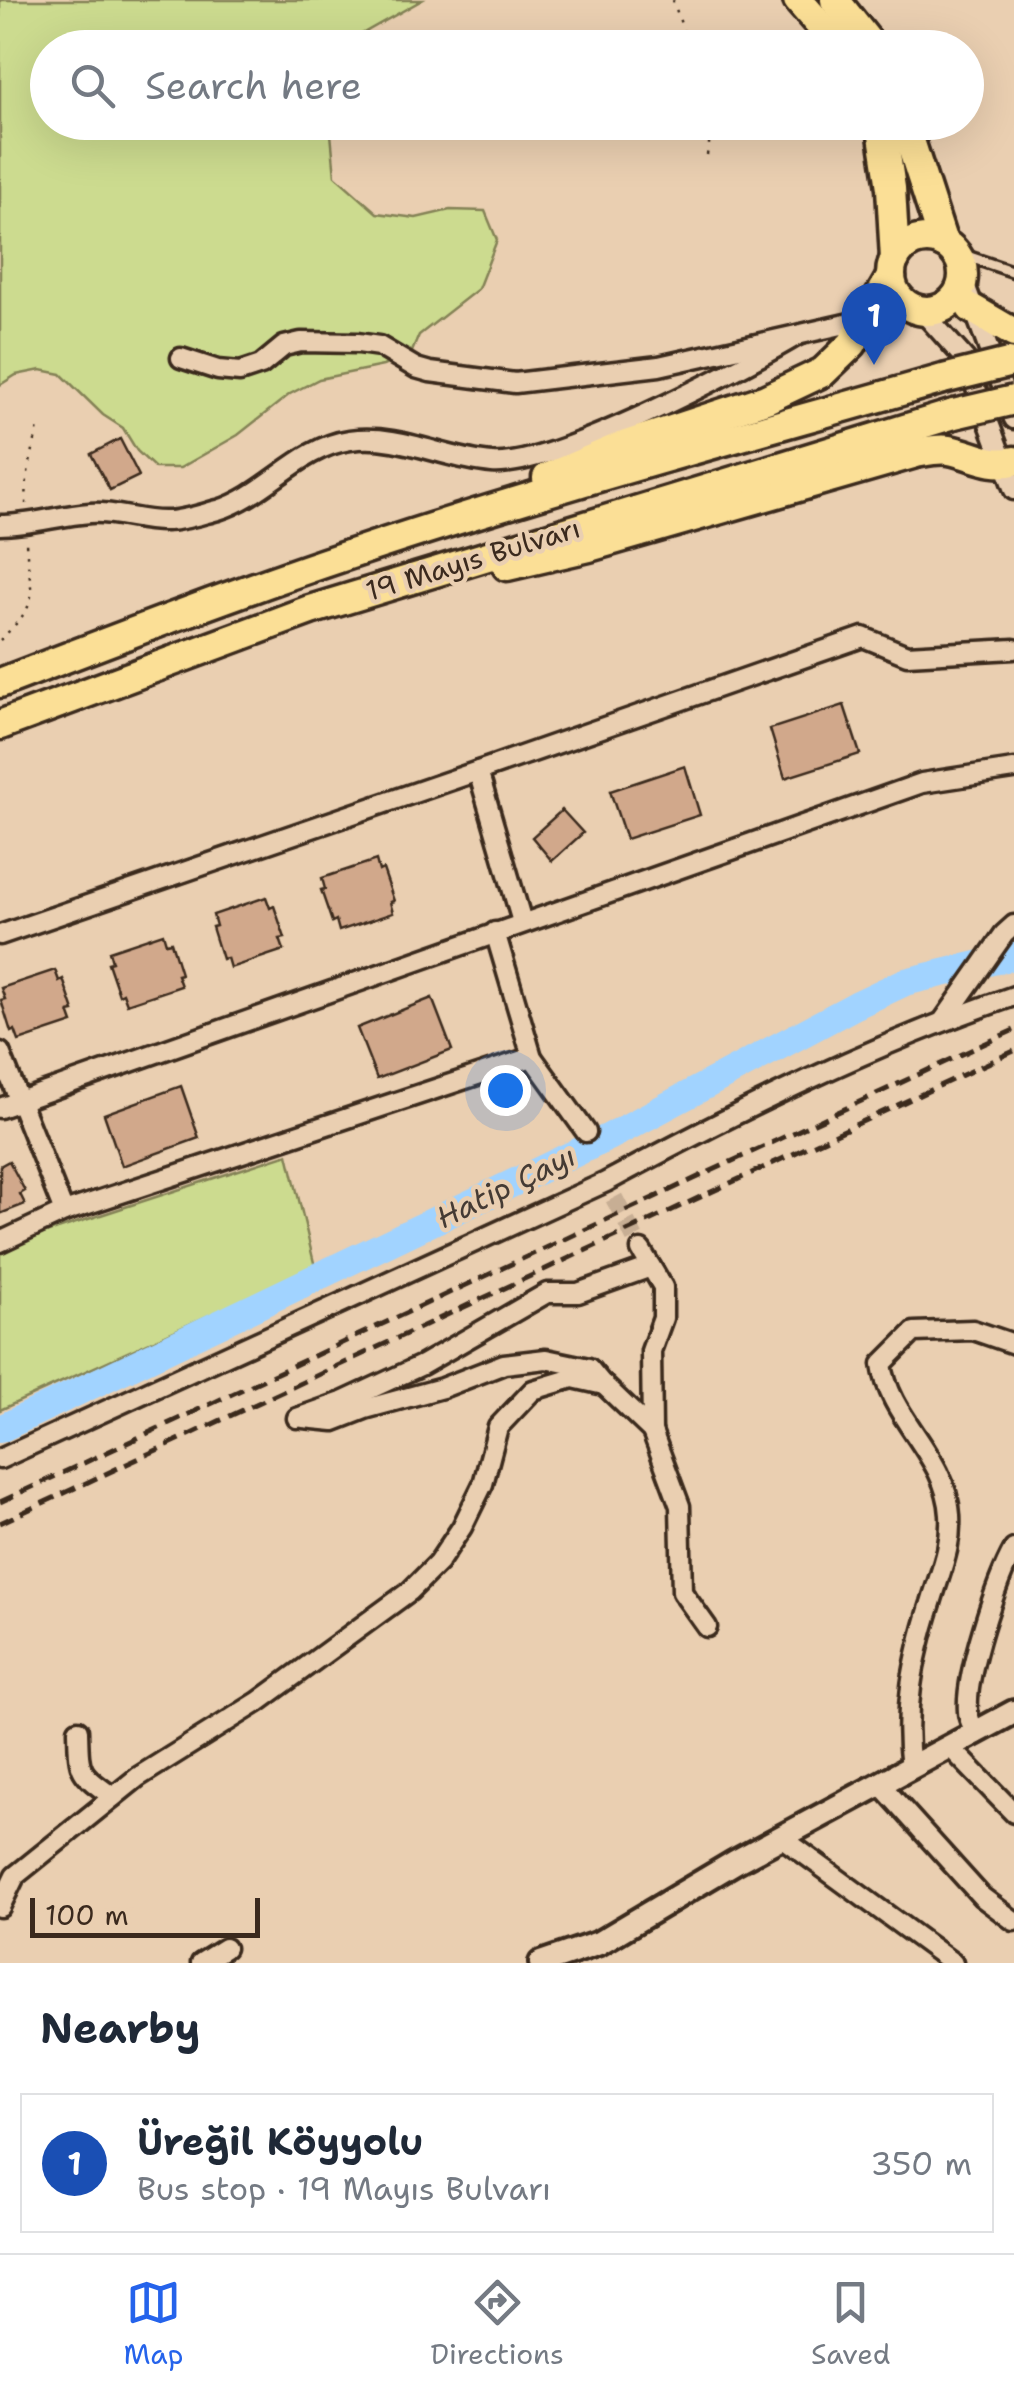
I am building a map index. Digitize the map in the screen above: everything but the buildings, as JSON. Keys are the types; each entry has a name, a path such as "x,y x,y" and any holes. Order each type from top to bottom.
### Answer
{"main road":[{"path":"798,0 824,30"},
{"path":"835,0 859,30"},
{"path":"883,140 890,188 894,289 916,309 934,311 954,300 954,258 911,140"},
{"path":"350,554 620,447 766,398 823,372 852,344 868,320 901,250 921,240 954,258"},
{"path":"972,308 1014,333"},
{"name":"19 Mayıs Bulvarı","path":"0,683 350,554 628,469 1011,363"},
{"name":"19 Mayıs Bulvarı","path":"0,725 310,610 954,414 1014,400"},
{"path":"310,610 589,547 916,452 947,449 1011,472"}],"street":[{"path":"954,258 1014,419"},
{"path":"182,358 218,370 240,372 261,365 284,346 301,342 358,343 380,346 430,372 515,383 658,366 916,309 965,360 1011,472"},
{"path":"0,525 92,512 166,521 219,509 254,494 325,446 349,440 383,437 495,464 526,459 582,440 746,366 798,335"},
{"path":"0,935 863,638 907,655 1014,650"},
{"path":"0,1108 922,783 1014,769"},
{"path":"478,771 522,922"},
{"path":"942,1022 1009,930"},
{"path":"495,932 532,1057 586,1132"},
{"path":"0,1460 610,1190 714,1126 854,1059 1014,996"},
{"path":"0,1052 64,1212"},
{"path":"0,1242 64,1212 532,1057"},
{"path":"641,1250 663,1287 663,1318 651,1351 652,1431 680,1506 682,1592 707,1627"},
{"path":"651,1267 578,1294 547,1294 422,1365 297,1418 334,1422 504,1364 546,1359 589,1368 652,1431"},
{"path":"911,1768 906,1725 912,1669 952,1544 950,1509 937,1466 884,1382 882,1364 914,1332 973,1330 1014,1344"},
{"path":"0,1907 15,1876 138,1777 258,1702 410,1591 438,1563 462,1527 483,1484 498,1428 533,1390 573,1378 604,1385"},
{"path":"976,1734 967,1714 971,1678 1003,1568 1014,1549"},
{"path":"540,1963 599,1943 781,1838 1014,1713"},
{"path":"78,1730 79,1767 88,1780 113,1797"},
{"path":"950,1748 1014,1812"},
{"path":"880,1784 982,1896 1014,1921"},
{"path":"781,1838 954,1963"},
{"path":"202,1963 225,1948 223,1963"}],"lane":[{"path":"954,258 1014,272"}],"path":[{"path":"673,0 683,30"},
{"path":"707,155 710,140"},
{"path":"0,640 28,613 32,587 26,524 27,476 38,427"}],"green space":[{"path":"0,0 422,0 369,30 30,30 30,140 332,140 335,176 377,213 416,218 450,210 485,211 497,240 478,289 419,335 411,354 383,366 319,379 290,394 238,435 180,468 155,468 137,451 123,428 103,415 61,374 41,370 16,375 0,385"},
{"path":"288,1154 315,1267 0,1410 0,1252 27,1239"}],"waterway":[{"name":"Hatip Çayı","path":"0,1429 609,1137 905,982 1014,956"}],"tunnel":[{"path":"614,1198 641,1250"}],"railway":[{"path":"0,1502 1014,1030"},
{"path":"0,1523 1014,1051"}],"place":[{"name":"Üreğil Köyyolu","path":"874,365"}]}
